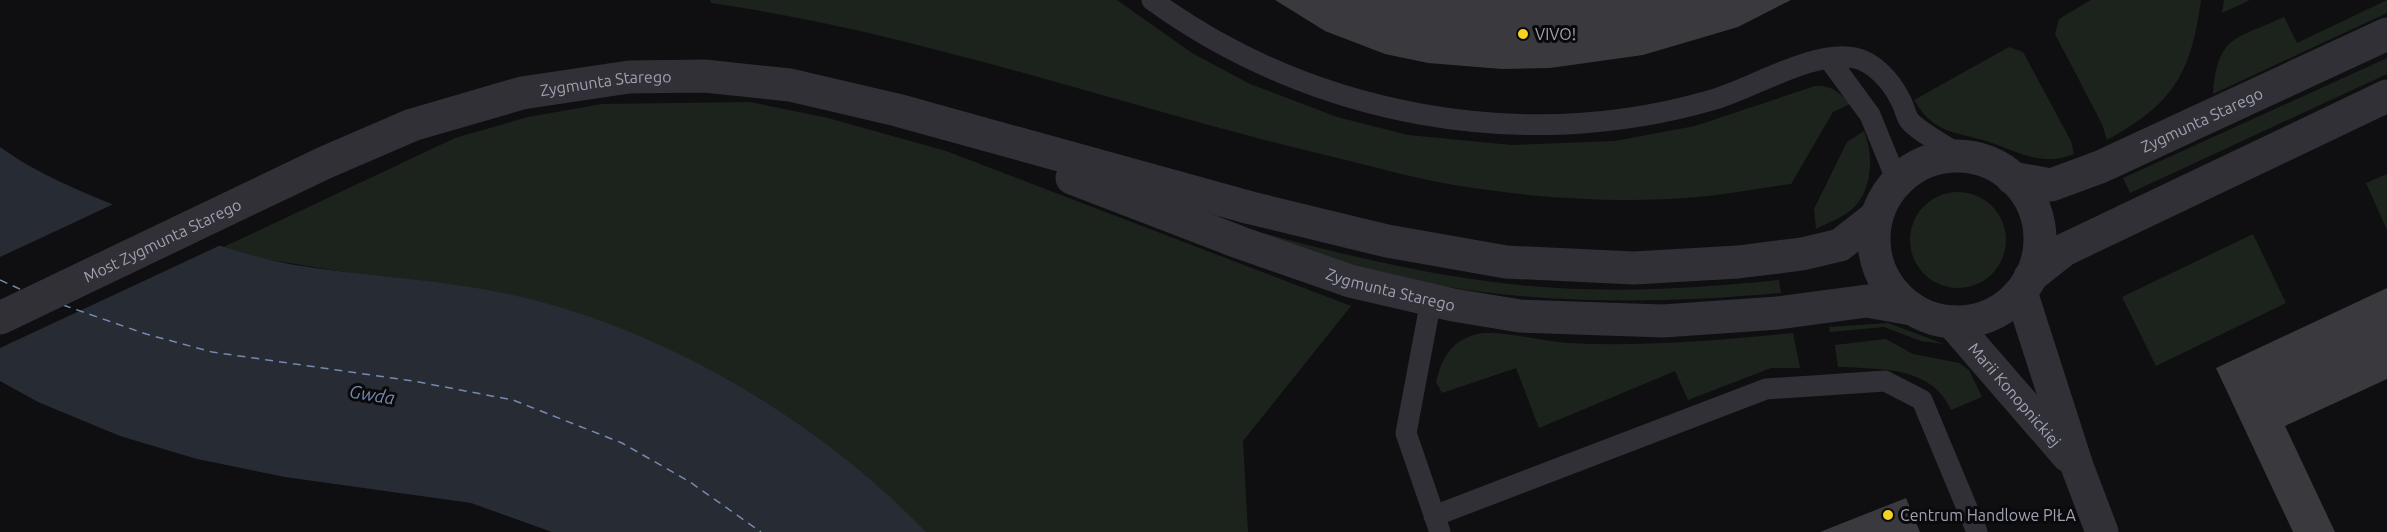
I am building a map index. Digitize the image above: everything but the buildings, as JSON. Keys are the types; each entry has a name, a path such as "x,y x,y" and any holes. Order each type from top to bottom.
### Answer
{"street":[{"name":"Zygmunta Starego","path":"2012,178 2051,185 2100,167 2387,34"},
{"name":"Zygmunta Starego","path":"324,163 412,125 481,103 560,85 629,77 742,78 790,85 897,110 1251,208 1387,242 1506,262 1634,268 1802,254 1840,245 1877,216"},
{"path":"2026,285 2037,260 2038,225 2025,192 2012,178 1997,167 1960,156 1938,159 1916,167 1897,181 1885,198 1877,216 1873,237 1875,258 1883,278 1895,296 1912,309 1931,318 1952,322 1971,321 2007,306 2064,250 2387,96"},
{"name":"Zygmunta Starego","path":"897,110 1241,243 1350,281 1431,300 1520,316 1606,320 1663,321 1778,313 1867,301 1912,309"},
{"name":"Most Zygmunta Starego","path":"0,318 324,163"},
{"name":"Marii Konopnickiej","path":"2026,285 2077,466 2102,532"},
{"name":"Marii Konopnickiej","path":"1952,322 2077,466"}],"lane":[{"path":"1152,0 1185,24 1238,52 1289,77 1336,94 1389,109 1498,124 1552,125 1607,122 1660,113 1714,100 1811,62 1854,57 1877,68 1899,97 1910,121 1960,156"},
{"path":"1829,59 1870,115 1897,181"},
{"path":"1431,300 1406,433 1437,524 1766,388 1885,381 1922,400 1977,532"}],"shaded area":[{"path":"710,0 1117,0 1192,53 1250,84 1337,117 1408,135 1512,145 1615,141 1695,126 1815,86 1835,90 1850,104 1833,112 1791,184 1710,196 1668,199 1607,200 1545,196 1484,190 1414,177 1187,119 951,53 792,17 711,3"},
{"path":"2091,0 2201,0 2191,48 2175,84 2148,113 2107,140 2102,124 2055,34 2059,19"},
{"path":"2224,0 2250,0 2222,13"},
{"path":"2387,0 2387,13 2213,94 2219,60 2225,49 2241,36 2284,17 2297,43"},
{"path":"2009,47 2023,52 2071,141 2074,154 2062,158 2041,159 1947,130 1930,120 1914,100"},
{"path":"2387,58 2387,74 2130,193 2123,178"},
{"path":"750,102 828,118 946,151 1351,306 1243,441 1248,532 920,532 381,278 215,251 455,138 528,117 602,104"},
{"path":"1864,131 1870,162 1863,194 1850,211 1816,229 1814,209 1847,142"},
{"path":"2387,174 2387,230 2366,183"},
{"path":"1958,192 1976,196 1992,206 2002,222 2006,240 2002,258 1992,274 1976,284 1958,288 1940,284 1924,274 1914,258 1910,240 1914,222 1924,206 1940,196"},
{"path":"1263,233 1402,267 1522,285 1633,290 1779,280 1781,293 1690,299 1599,300 1464,290 1358,270"},
{"path":"2253,234 2286,303 2156,366 2122,297"},
{"path":"1888,323 1944,344 1921,341 1884,327 1830,332 1829,327"},
{"path":"1483,333 1569,343 1625,344 1793,333 1800,368 1771,368 1688,400 1675,371 1539,428 1516,368 1442,393 1436,382 1448,352 1466,338"},
{"path":"1886,339 1913,354 1959,363 1969,370 1982,397 1951,410 1931,385 1918,378 1887,370 1838,367 1835,345"}],"water":[{"name":"Gwda","path":"0,147 29,166 76,189 226,248 289,264 446,283 498,292 557,306 615,326 673,351 729,380 783,414 835,451 882,490 926,532 552,532 471,503 285,477 197,459 120,436 38,402 0,381"}],"pier":[{"path":"116,203 223,244 0,348 0,257"}],"ferry route":[{"path":"0,280 22,290"},
{"path":"63,305 146,334 212,352 413,381 513,400 622,443 690,482 761,532"}],"place":[{"name":"VIVO!","path":"1523,34"},
{"name":"Centrum Handlowe PIŁA","path":"1888,515"}]}
